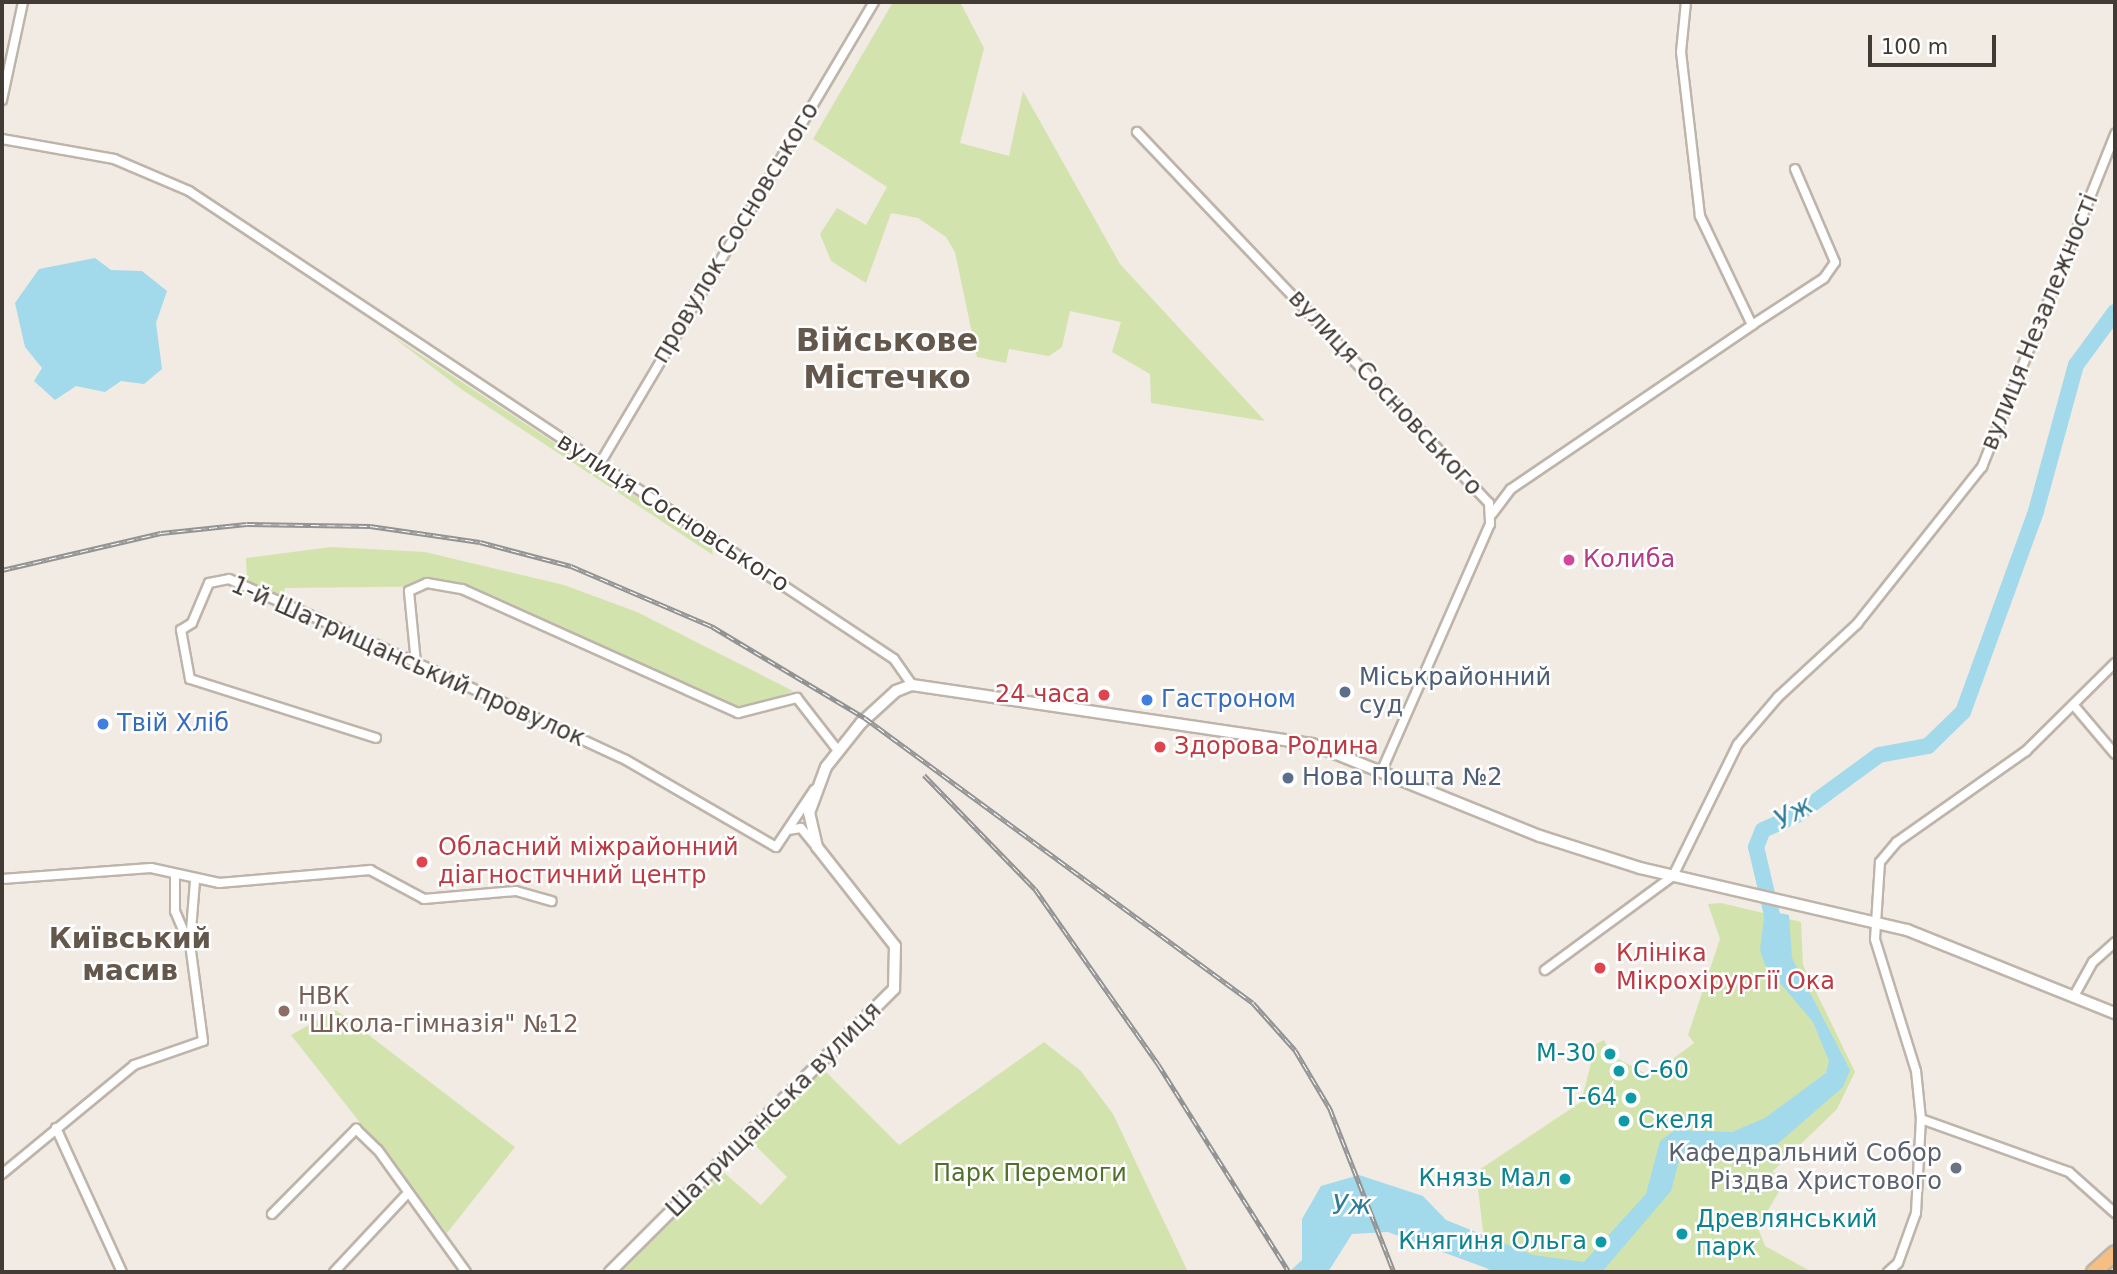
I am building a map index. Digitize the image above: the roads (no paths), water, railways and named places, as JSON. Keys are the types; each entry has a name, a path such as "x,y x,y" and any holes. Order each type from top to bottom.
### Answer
{"highway":[{"path":"2094,1272 2115,1253"}],"street":[{"path":"2,100 23,2"},
{"name":"провулок Сосновського","path":"599,465 874,2"},
{"path":"1686,2 1681,52 1700,216 1752,325"},
{"name":"вулиця Сосновського","path":"1137,132 1481,493 1492,514 1381,772"},
{"name":"вулиця Незалежності","path":"1545,970 1673,876 1738,744 1777,697 1857,624 1982,467 2115,134"},
{"name":"вулиця Сосновського","path":"2,139 114,159 189,191 894,659 912,685"},
{"path":"1492,514 1511,489 1824,278 1835,262 1795,169"},
{"name":"1-й Шатрищанський провулок","path":"376,738 193,682 181,655 181,630 192,623 208,585 226,578 416,663 626,760 776,847 788,830"},
{"path":"416,663 409,591 427,583 463,589 735,712 797,698 839,752"},
{"path":"1888,1272 1898,1263 1916,1213 1921,1119 1916,1071 1874,922 1886,850 2076,708 2115,663"},
{"path":"912,685 1312,744 1540,836 1673,876 1874,922 1959,947 2115,1013"},
{"name":"Шатрищанська вулиця","path":"610,1272 894,989 895,946 817,847 809,821 814,790 839,752 861,723 896,691 912,685"},
{"path":"2076,708 2115,754"},
{"path":"788,830 814,790"},
{"path":"788,830 801,828 817,847"},
{"path":"2,879 151,868 195,881 370,870 424,899 516,891 552,901"},
{"path":"175,874 176,914 190,948"},
{"path":"2,1174 134,1065 203,1041 190,948 195,881"},
{"path":"2074,996 2093,962 2115,942"},
{"path":"1921,1119 2069,1172 2115,1213"},
{"path":"56,1128 122,1272"},
{"path":"272,1214 351,1129 376,1146 405,1196 464,1271"},
{"path":"334,1272 405,1196"}],"water":[{"path":"95,258 111,270 142,271 167,291 156,323 162,369 144,384 121,381 105,392 76,386 55,400 34,381 42,368 25,347 15,303 39,269"},
{"name":"Уж","path":"1765,910 1789,915 1792,958 1850,1070 1843,1087 1775,1146 1750,1155 1681,1153 1671,1191 1602,1272 1497,1272 1388,1232 1352,1234 1328,1272 1289,1272 1302,1260 1302,1219 1321,1186 1359,1175 1423,1196 1446,1220 1533,1255 1584,1262 1646,1194 1660,1141 1675,1130 1732,1132 1765,1118 1826,1073 1829,1061 1813,1022 1765,965 1760,950"}],"waterway":[{"name":"Уж","path":"1776,932 1756,847 1763,830 1797,815 1879,755 1928,746 1963,712 2036,511 2076,365 2115,312"}],"railway":[{"path":"2,570 161,533 247,524 370,526 480,542 571,566 713,627 865,718 1253,1003 1295,1050 1330,1109 1394,1272"},
{"path":"924,775 1035,889 1158,1064 1289,1272"}],"place":[{"name":"Колиба","path":"1569,560"},
{"name":"Міськрайонний суд","path":"1345,692"},
{"name":"24 часа","path":"1104,695"},
{"name":"Гастроном","path":"1147,700"},
{"name":"Твій Хліб","path":"103,724"},
{"name":"Здорова Родина","path":"1160,747"},
{"name":"Нова Пошта №2","path":"1288,778"},
{"name":"Обласний міжрайонний діагностичний центр","path":"422,862"},
{"name":"Клініка Мікрохірургії Ока","path":"1600,968"},
{"name":"НВК \"Школа-гімназія\" №12","path":"284,1011"},
{"name":"М-30","path":"1610,1054"},
{"name":"С-60","path":"1619,1071"},
{"name":"Т-64","path":"1631,1098"},
{"name":"Скеля","path":"1624,1121"},
{"name":"Кафедральний Собор Різдва Христового","path":"1956,1168"},
{"name":"Князь Мал","path":"1565,1179"},
{"name":"Древлянський парк","path":"1682,1234"},
{"name":"Княгиня Ольга","path":"1601,1242"}],"district":[{"name":"Військове Містечко","path":"887,360"},
{"name":"Київський масив","path":"130,955"}],"park label":[{"name":"Парк Перемоги","path":"1030,1174"}]}
